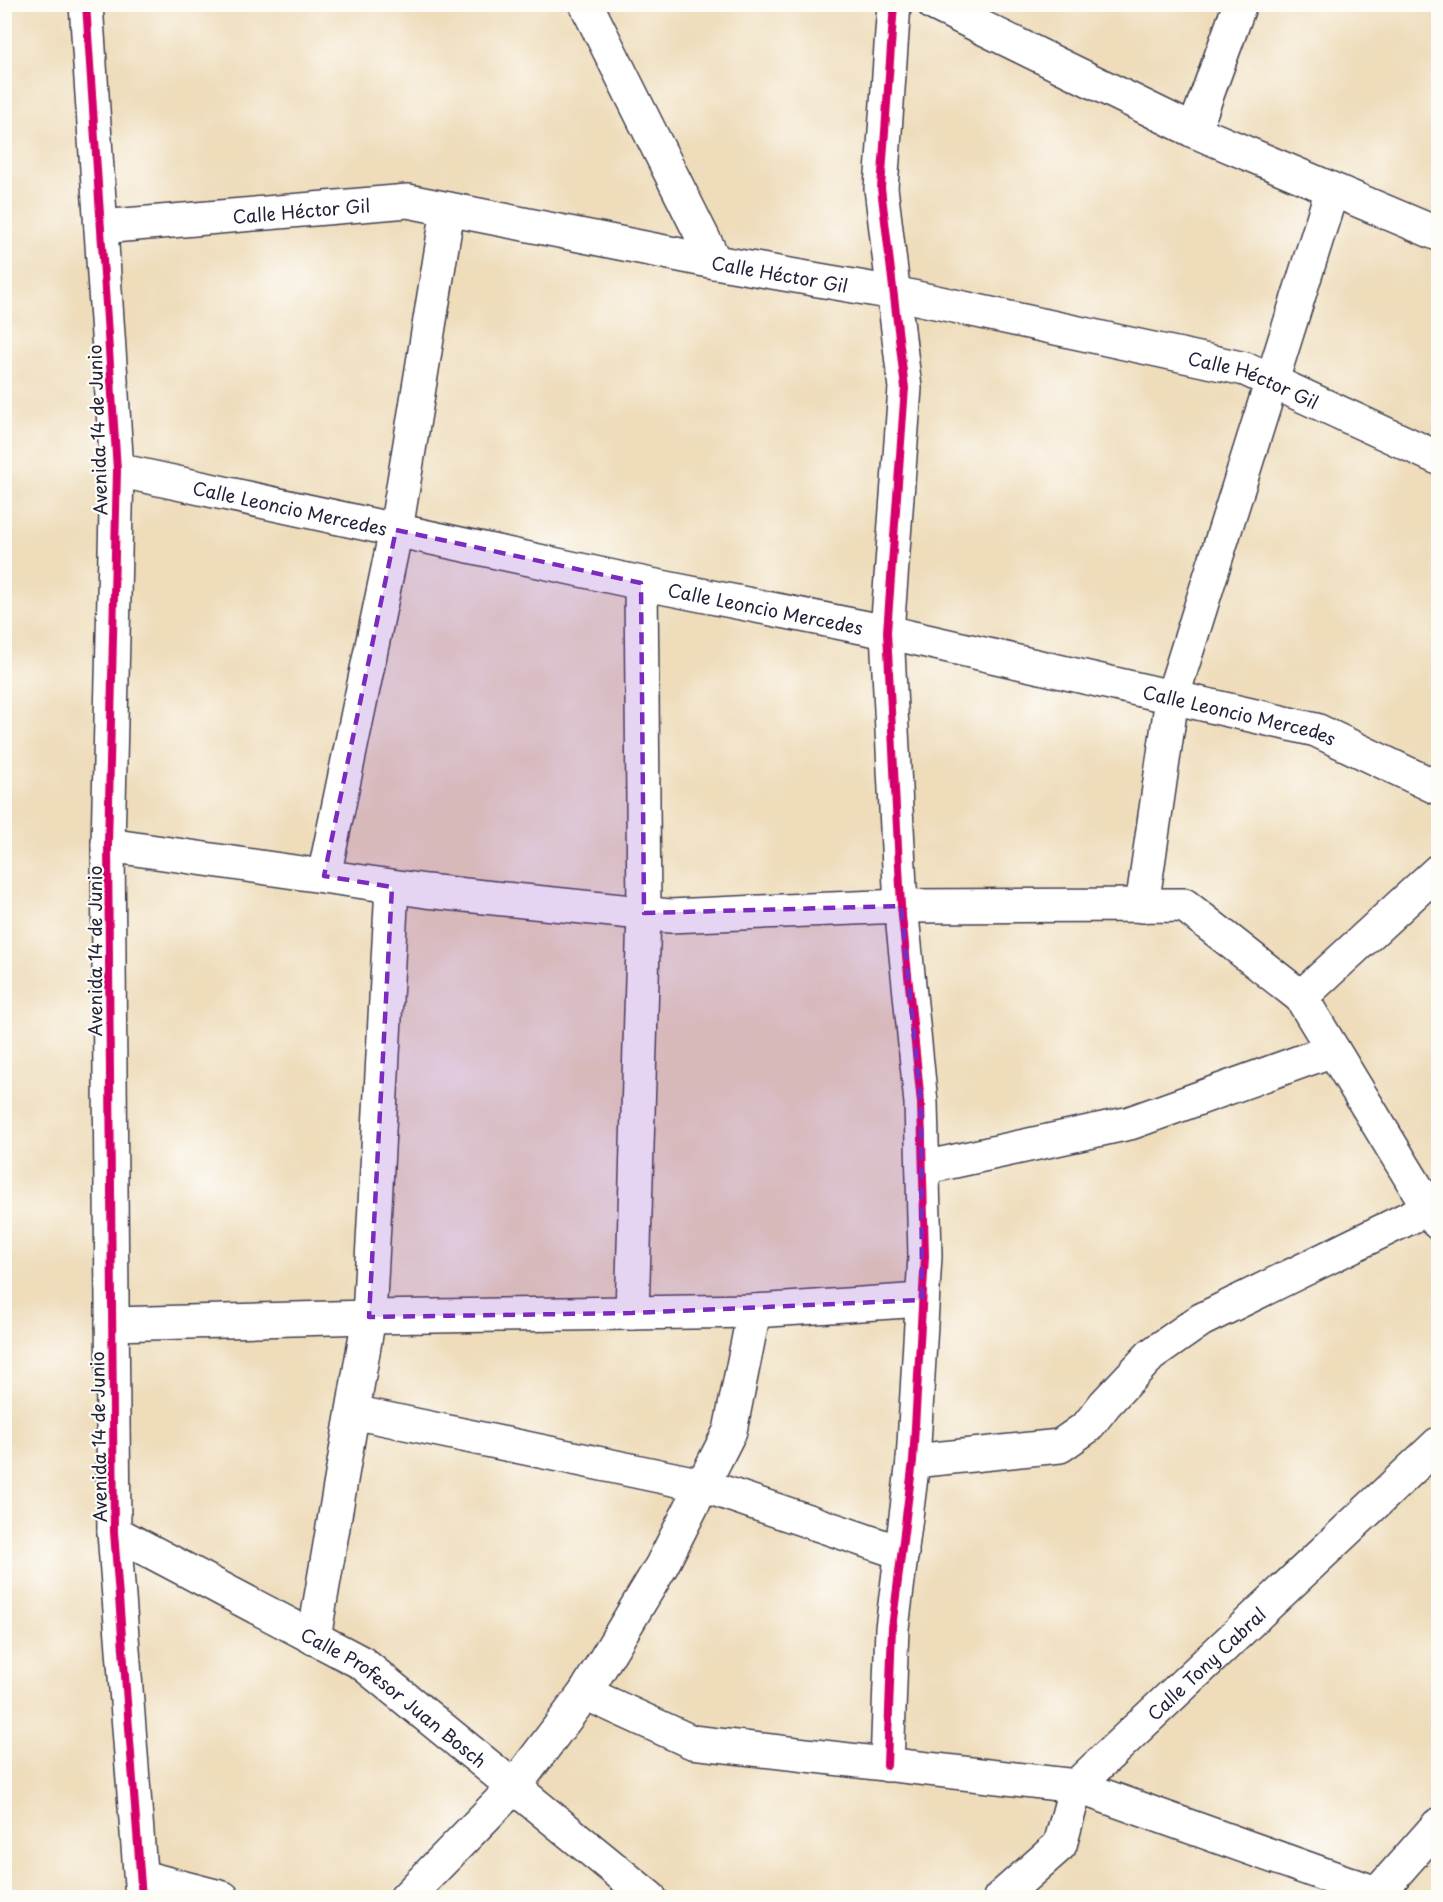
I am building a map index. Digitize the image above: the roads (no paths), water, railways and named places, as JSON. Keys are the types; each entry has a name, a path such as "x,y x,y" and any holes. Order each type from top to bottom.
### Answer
{"street":[{"name":"Avenida 14 de Junio","path":"86,4 117,470 108,845 114,1532 142,1887"},
{"path":"586,4 715,262"},
{"path":"887,1765 892,1628 913,1461 925,1256 921,1103 901,906 887,632 905,388 881,188 894,4"},
{"path":"934,4 1194,131 1438,234"},
{"path":"1194,131 1240,4"},
{"path":"1142,906 1172,698 1332,190"},
{"name":"Calle Héctor Gil","path":"101,227 408,201 715,262 894,293 1245,369 1438,458"},
{"path":"324,876 396,530 448,209"},
{"name":"Calle Leoncio Mercedes","path":"117,470 641,583 887,632 1316,730 1438,788"},
{"path":"632,1313 644,913 641,583"},
{"path":"108,845 392,886 670,916 901,906 1184,905 1300,997 1434,1215 1201,1320 1151,1355 1105,1404 1087,1427 1060,1446 913,1461"},
{"path":"1300,997 1438,871"},
{"path":"314,1638 369,1317 392,886"},
{"path":"923,1168 1130,1123 1333,1050"},
{"path":"112,1324 754,1311 922,1300"},
{"path":"406,1898 514,1787 585,1693 662,1565 730,1431 754,1311"},
{"path":"353,1412 702,1485 902,1553"},
{"name":"Calle Tony Cabral","path":"1076,1786 1438,1444"},
{"name":"Calle Profesor Juan Bosch","path":"114,1532 362,1664 651,1898"},
{"path":"585,1693 693,1742 1076,1786 1384,1895 1438,1825"},
{"path":"1000,1898 1060,1845 1076,1786"},
{"path":"142,1887 223,1898"}]}
